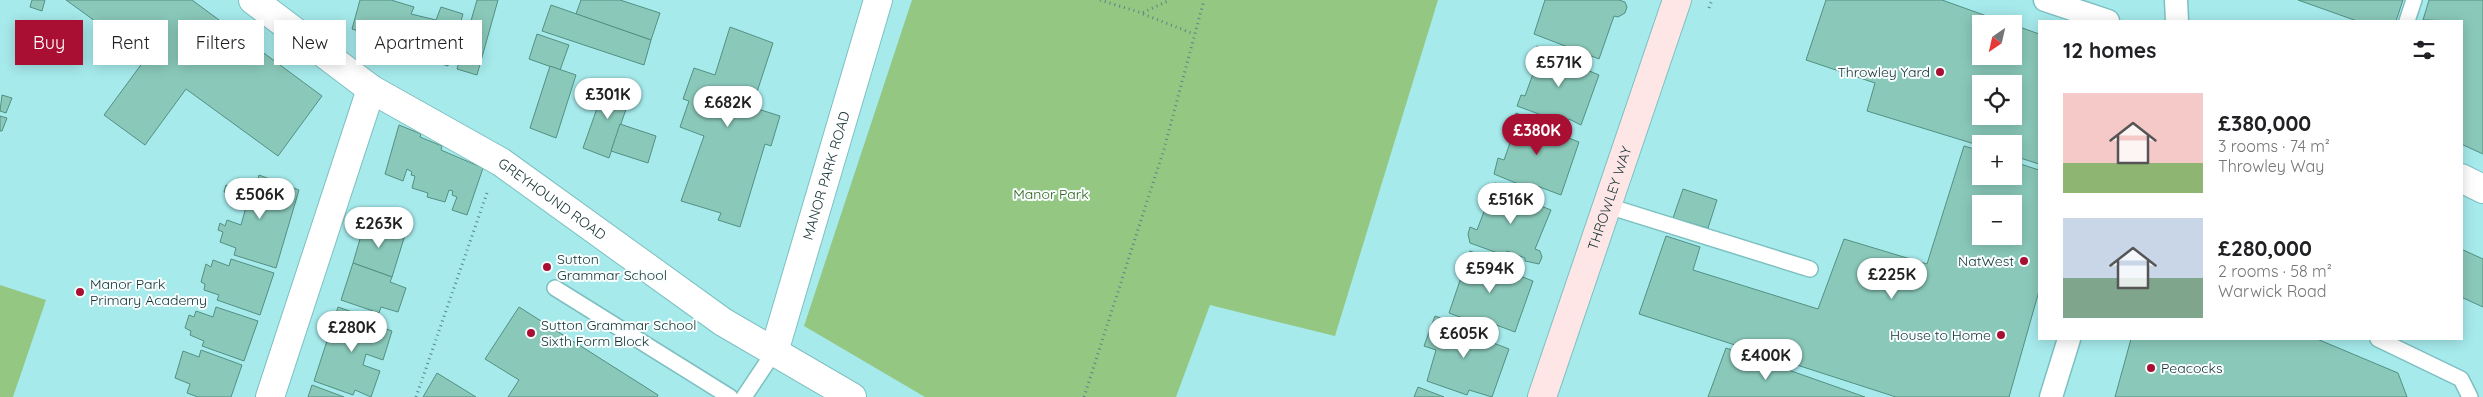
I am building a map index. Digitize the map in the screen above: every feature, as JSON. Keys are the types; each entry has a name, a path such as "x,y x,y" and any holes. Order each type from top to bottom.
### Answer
{"main road":[{"name":"THROWLEY WAY","path":"1542,397 1678,0"}],"street":[{"name":"GREYHOUND ROAD","path":"253,0 371,89 501,162 723,322 852,397"},
{"name":"MANOR PARK ROAD","path":"774,352 878,0"},
{"path":"2045,0 2105,20"},
{"path":"2176,0 2177,20"},
{"path":"270,397 371,89"},
{"path":"2463,179 2483,189"},
{"path":"2051,397 2069,340"}],"lane":[{"path":"2407,20 2414,0"},
{"path":"1608,206 1810,269"},
{"path":"555,288 730,397"},
{"path":"2380,340 2461,378 2470,397"},
{"path":"744,397 774,352"}],"path":[{"path":"1100,0 1194,34"},
{"path":"1142,14 1170,0"},
{"path":"1084,397 1164,149 1204,0"},
{"path":"416,397 495,170 501,162"}],"green space":[{"name":"Manor Park","path":"912,0 1438,0 1335,336 1210,305 1176,397 925,397 804,326"},
{"path":"0,285 46,300 13,397 0,397"}],"building":[{"path":"32,0 45,0 42,11 30,7"},
{"path":"66,0 192,0 219,20 178,20 178,65 264,65 264,53 274,61 274,65 280,65 322,96 278,156 186,89 145,145 104,115 141,65 168,65 168,20 94,20"},
{"path":"360,0 391,0 414,7 411,14 436,20 356,20 356,30 352,29"},
{"path":"477,0 498,0 482,57 482,20 471,20"},
{"path":"581,0 620,0 660,13 651,40 576,14"},
{"path":"1545,0 1619,0 1625,2 1627,7 1625,13 1618,17 1614,16 1599,59 1534,34"},
{"name":"Throwley Yard","path":"1826,0 1942,0 1984,15 1972,15 1972,65 2022,65 2022,28 2038,34 2038,164 2022,159 2022,135 1972,135 1972,143 1867,111 1875,83 1806,60"},
{"path":"2298,0 2403,0 2396,20 2354,20"},
{"path":"2429,0 2483,0 2483,154 2463,145 2463,20 2423,20"},
{"path":"551,5 651,40 644,65 542,31"},
{"path":"441,7 463,14 461,20 436,20"},
{"path":"730,27 773,43 755,98 742,95 739,103 780,116 771,146 765,144 740,227 718,220 721,213 681,201 704,136 680,127 689,101 683,99 694,68 715,75"},
{"path":"537,34 569,45 560,70 529,59"},
{"path":"1537,46 1589,65 1587,70 1599,75 1581,125 1569,119 1566,124 1517,106 1521,95 1525,96 1538,60 1534,58"},
{"path":"458,65 480,65 477,75 457,69"},
{"path":"550,66 576,75 556,138 530,128"},
{"path":"606,83 632,92 609,158 583,148"},
{"path":"2,95 12,98 6,113 0,111"},
{"path":"1516,113 1563,131 1561,135 1579,142 1561,195 1537,186 1535,191 1494,174 1498,158 1504,160 1516,126 1512,125"},
{"path":"0,116 7,118 2,131 0,131"},
{"path":"620,124 656,136 648,163 611,151"},
{"path":"399,125 421,134 420,137 442,146 441,150 483,168 467,215 452,210 457,197 452,195 453,191 449,190 445,202 427,197 428,193 412,188 415,176 411,175 412,172 407,169 403,181 385,174"},
{"path":"1964,146 1972,148 1972,185 2022,185 2022,165 2038,170 2038,295 2009,397 1896,397 1639,314 1666,236 1700,247 1693,270 1818,309 1844,239 1927,264"},
{"path":"259,175 299,190 276,268 234,255 236,248 220,242 223,232 218,230 220,223 225,226 227,220 241,225 246,207 234,204 236,196 224,192 226,185 235,188 238,178 257,184"},
{"path":"1495,183 1533,197 1531,202 1551,210 1535,249 1540,251 1542,257 1539,264 1525,261 1525,258 1507,251 1506,256 1470,243 1468,234 1470,227 1477,230"},
{"path":"1683,189 1717,200 1708,228 1673,218"},
{"path":"365,222 405,235 392,277 353,263"},
{"path":"2463,250 2483,259 2483,307 2463,298"},
{"path":"1470,251 1503,264 1502,269 1533,281 1515,332 1491,323 1490,328 1449,313"},
{"path":"231,259 274,273 260,315 217,300 219,295 204,290 205,284 201,282 206,264 211,267 213,260 229,266"},
{"path":"353,263 392,277 390,282 406,288 398,312 381,307 379,313 341,300"},
{"path":"216,307 258,321 244,361 202,346 204,341 190,335 191,331 185,328 189,315 194,317 196,311 213,317"},
{"path":"338,307 375,320 373,324 392,331 383,360 366,354 363,365 380,371 371,397 355,390 353,395 314,381"},
{"name":"Sutton Grammar School Sixth Form Block","path":"519,307 658,395 657,397 508,397 519,380 485,359"},
{"path":"1435,316 1485,334 1483,339 1509,349 1492,397 1469,390 1467,395 1427,381 1436,350 1424,346"},
{"path":"2131,340 2319,340 2398,373 2407,397 2115,397"},
{"path":"1726,348 1865,397 1708,397"},
{"path":"201,350 242,365 231,397 198,397 187,393 190,384 175,378 183,351 199,357"},
{"path":"437,373 476,397 423,397"},
{"path":"312,385 344,397 308,397"},
{"path":"1418,387 1444,397 1414,397"}],"place":[{"name":"Throwley Yard","path":"1940,72"},
{"name":"NatWest","path":"2024,261"},
{"name":"Sutton Grammar School","path":"547,267"},
{"name":"Manor Park Primary Academy","path":"80,292"},
{"name":"Sutton Grammar School Sixth Form Block","path":"531,333"},
{"name":"House to Home","path":"2001,335"},
{"name":"Peacocks","path":"2151,368"}]}
